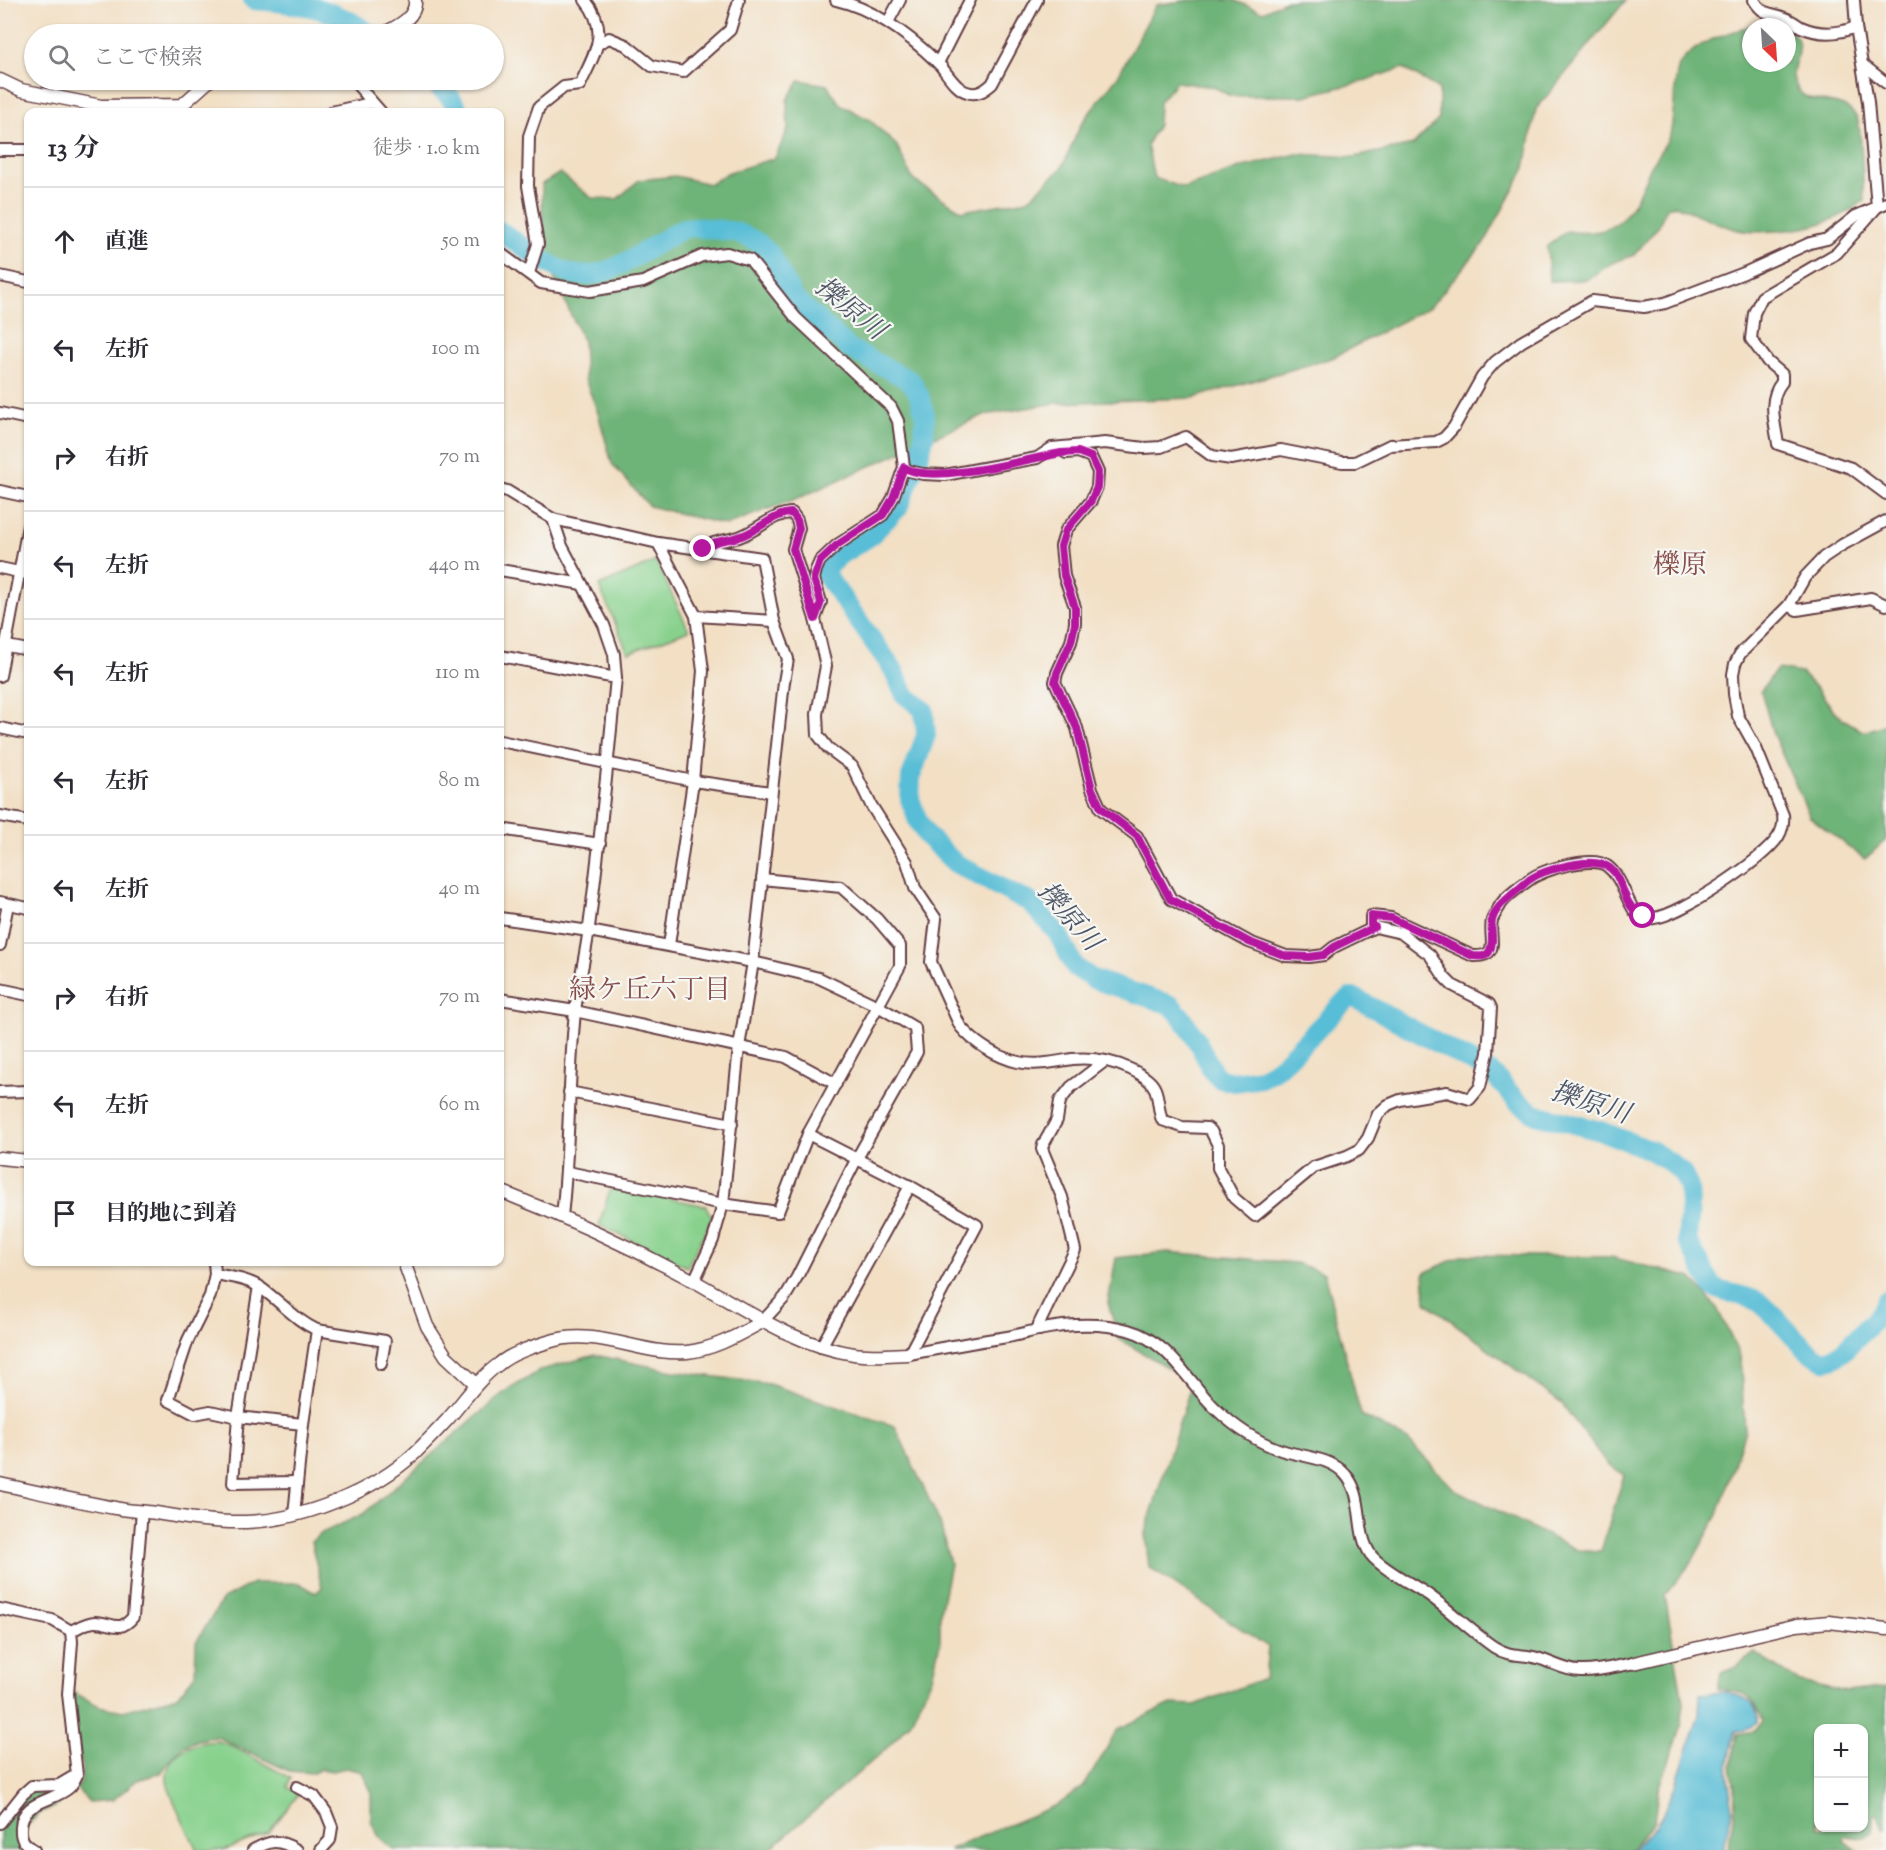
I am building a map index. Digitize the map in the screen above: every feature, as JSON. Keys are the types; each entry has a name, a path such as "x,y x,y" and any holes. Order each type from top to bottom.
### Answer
{"street":[{"path":"402,24 415,5 415,0"},
{"path":"585,0 594,11 600,43"},
{"path":"529,273 538,244 528,186 529,136 539,107 564,87 580,85 600,43 609,38 626,45 652,66 683,72 730,30 739,0"},
{"path":"836,0 850,3 888,22 938,63 961,89 969,93 982,92 992,84 1037,0"},
{"path":"888,22 900,0"},
{"path":"938,63 970,0"},
{"path":"1754,0 1764,12 1787,18 1802,27 1815,31 1840,33 1856,27"},
{"path":"1854,0 1882,205"},
{"path":"1863,65 1886,83"},
{"path":"0,80 21,90 101,106 142,108"},
{"path":"186,108 201,90"},
{"path":"361,90 377,108"},
{"path":"349,108 371,103"},
{"path":"0,150 24,150"},
{"path":"1036,458 1052,448 1105,443 1144,448 1161,447 1186,437 1212,456 1231,459 1281,450 1342,462 1355,462 1390,445 1436,442 1444,438 1454,427 1482,377 1495,362 1521,342 1592,300 1644,307 1665,303 1744,273 1810,243 1827,239 1856,216 1882,205"},
{"path":"1882,205 1837,253 1762,297 1754,313 1751,339 1768,362 1782,374 1782,382 1777,389 1773,407 1778,444 1851,468 1886,494"},
{"path":"504,256 541,283 590,291 644,282 702,256 728,253 750,260 796,318 891,407 898,421 911,471 883,515 837,545 820,561 814,579 821,602 815,619"},
{"path":"0,276 24,281"},
{"path":"0,413 24,418"},
{"path":"911,471 945,475 1078,452 1091,457 1098,472 1097,487 1091,501 1066,530 1061,546 1064,576 1075,607 1075,624 1071,642 1055,682 1077,728 1092,789 1101,808 1137,836 1170,899 1249,942 1286,956 1309,957 1324,955 1334,947 1375,927"},
{"path":"504,490 553,519 658,543 762,558 774,621 788,659 753,962 739,1047 723,1204 713,1240 694,1281"},
{"path":"0,491 24,496"},
{"path":"703,549 710,543 746,534 783,513 792,513 797,520 799,528 793,549 815,619 826,666 817,714 818,735 828,748 852,766 871,805 907,862 915,888 936,919 931,962 960,1026 967,1035 986,1049 1017,1062 1048,1063 1075,1059 1105,1061 1117,1063 1139,1073 1156,1089 1158,1110 1162,1120 1182,1127 1207,1128 1211,1131 1218,1145 1218,1168 1234,1198 1255,1216 1314,1167 1359,1150 1368,1138 1378,1114 1388,1105 1400,1100 1447,1092 1470,1099 1480,1087 1488,1053 1491,1008 1489,1004 1452,985 1430,955 1401,933 1371,925 1371,916 1391,918 1473,956 1481,956 1491,950 1492,920 1502,903 1530,879 1562,866 1593,861 1606,864 1616,874 1636,913 1649,918 1658,917 1697,901 1730,878 1778,838 1784,821 1783,815 1756,748 1738,716 1734,694 1735,664 1740,654 1788,605 1805,577 1824,557 1886,521"},
{"path":"553,519 562,546 604,625 614,654 616,678 600,844 589,931 575,1011 569,1092 568,1172 562,1216"},
{"path":"658,543 696,616 703,671 693,781 669,945"},
{"path":"0,568 24,573 3,645 0,676"},
{"path":"504,571 582,584"},
{"path":"1788,605 1797,610 1871,598 1886,604"},
{"path":"696,616 774,621"},
{"path":"3,645 24,649"},
{"path":"504,657 616,678"},
{"path":"0,728 24,733"},
{"path":"504,742 693,781 771,792"},
{"path":"0,816 24,820"},
{"path":"504,830 600,844"},
{"path":"568,1172 723,1204 778,1212 808,1134 900,966 900,946 877,919 841,887 762,879"},
{"path":"0,945 4,903 24,907"},
{"path":"0,1484 117,1509 203,1520 246,1522 294,1515 342,1498 372,1484 392,1471 413,1454 447,1420 476,1384 500,1363 522,1351 565,1338 588,1336 685,1352 720,1344 762,1322 785,1297 856,1160 917,1052 915,1028 878,1006 819,978 669,945 504,919"},
{"path":"0,989 24,993"},
{"path":"504,1000 575,1011 786,1058 836,1084"},
{"path":"1039,1330 1039,1324 1075,1250 1062,1197 1042,1149 1046,1136 1051,1132 1057,1120 1060,1101 1071,1087 1105,1061"},
{"path":"0,1092 24,1090"},
{"path":"569,1092 732,1124"},
{"path":"808,1134 910,1186 977,1225 909,1353"},
{"path":"0,1158 24,1161"},
{"path":"821,1347 910,1186"},
{"path":"504,1193 562,1216 694,1281 762,1322 821,1347 857,1355 909,1353 1084,1324 1129,1330 1149,1338 1171,1356 1217,1410 1244,1431 1265,1444 1336,1467 1345,1474 1352,1485 1361,1516 1362,1532 1371,1555 1382,1566 1431,1597 1496,1648 1515,1656 1538,1658 1581,1671 1634,1663 1797,1625 1829,1622 1886,1629"},
{"path":"214,1266 215,1274 210,1296 188,1340 168,1400 195,1414 210,1411 238,1417 303,1424"},
{"path":"405,1266 427,1326 446,1356 476,1384"},
{"path":"215,1274 259,1286 302,1323 317,1330 385,1341 381,1364"},
{"path":"259,1286 238,1417 233,1483 296,1482"},
{"path":"294,1515 303,1424 317,1330"},
{"path":"71,1631 89,1623 98,1622 120,1627 127,1624 133,1617 142,1511"},
{"path":"0,1609 52,1620 71,1631"},
{"path":"34,1850 25,1844 20,1836 21,1822 34,1805 61,1793 71,1786 77,1775 68,1694 71,1631"},
{"path":"0,1823 32,1786 59,1785 77,1775"},
{"path":"297,1788 314,1796 326,1812 332,1827 330,1840 321,1850"},
{"path":"253,1850 268,1841 287,1845 297,1850"}],"green space":[{"path":"1189,0 1233,0 1263,12 1287,0 1626,0 1536,109 1525,168 1485,242 1431,306 1332,358 1193,398 1057,403 984,415 801,497 726,525 649,506 612,464 598,413 585,379 583,341 543,254 542,184 560,173 592,198 617,199 639,180 675,176 710,184 727,173 775,158 788,129 787,100 800,80 827,85 840,104 870,120 897,146 913,180 962,211 1027,200 1062,168 1081,124 1118,76 1156,5","holes":["1403,68 1439,89 1439,119 1413,145 1354,157 1297,154 1243,167 1184,188 1154,178 1147,144 1158,125 1159,102 1176,82 1214,87 1230,96 1304,96 1357,83"]},
{"path":"1742,29 1742,72 1794,72 1800,93 1815,100 1834,103 1851,110 1859,123 1864,201 1844,214 1823,223 1789,230 1760,232 1731,228 1675,205 1667,208 1657,228 1634,255 1612,263 1587,280 1549,281 1547,246 1567,231 1587,233 1614,225 1632,205 1670,134 1678,67 1696,48"},
{"path":"1796,37 1799,44 1796,60"},
{"path":"656,561 689,630 628,653 599,586"},
{"path":"1777,669 1801,673 1820,692 1837,715 1864,732 1886,724 1886,840 1865,859 1810,817 1773,734 1761,691"},
{"path":"611,1186 706,1206 712,1218 687,1267 599,1225"},
{"path":"1167,1252 1296,1263 1324,1273 1361,1415 1408,1440 1454,1489 1577,1550 1601,1551 1624,1475 1608,1465 1562,1404 1426,1302 1424,1273 1463,1255 1611,1257 1692,1278 1717,1308 1740,1356 1745,1430 1718,1515 1691,1563 1665,1595 1683,1701 1682,1725 1658,1792 1654,1822 1630,1850 948,1850 1059,1804 1085,1785 1118,1729 1171,1704 1195,1705 1265,1678 1268,1647 1149,1567 1145,1533 1192,1382 1119,1339 1108,1303 1116,1258"},
{"path":"595,1355 673,1371 769,1384 895,1426 940,1523 950,1564 940,1613 940,1642 932,1678 910,1723 884,1751 769,1850 394,1850 379,1837 371,1821 371,1791 362,1772 346,1768 332,1771 321,1769 313,1773 289,1771 217,1737 190,1743 172,1758 161,1773 137,1780 113,1800 89,1802 76,1788 81,1783 82,1768 73,1692 99,1706 123,1711 178,1696 195,1674 196,1642 223,1599 253,1583 299,1583 316,1593 322,1587 311,1542 322,1533 363,1514 503,1393 541,1370"},
{"path":"1755,1653 1800,1682 1847,1692 1886,1687 1886,1829 1883,1829 1875,1813 1872,1833 1865,1838 1845,1836 1844,1840 1857,1850 1728,1850 1736,1801 1731,1772 1737,1734 1755,1731 1763,1721 1756,1705 1747,1696 1735,1691 1718,1689 1721,1673 1736,1667"},
{"path":"217,1741 230,1745 291,1778 287,1787 299,1794 268,1833 224,1850 197,1850 168,1787 168,1770 171,1762 183,1750 191,1746"},
{"path":"70,1782 68,1796 54,1807 41,1812 19,1834 28,1850 0,1850 0,1828 23,1798 37,1788"}],"water":[{"path":"1726,1692 1745,1698 1754,1704 1758,1722 1735,1732 1727,1772 1733,1809 1724,1850 1632,1850 1655,1827 1663,1814 1676,1784 1699,1715 1700,1694"}],"waterway":[{"name":"擽原川","path":"253,0 314,8 329,12 354,24"},
{"name":"擽原川","path":"442,90 451,98 457,108"},
{"name":"擽原川","path":"504,234 555,267 571,274 586,275 600,273 630,260 685,228 696,227 736,232 756,241 771,255 793,298 850,349 911,381 919,395 925,415 924,437 919,457 898,508 869,537 840,555 824,570 893,669 905,695 924,710 926,735 911,777 910,799 918,821 927,836 955,863 1029,901 1058,934 1075,967 1093,979 1171,1005 1195,1037 1213,1072 1220,1079 1234,1082 1261,1078 1272,1072 1286,1061 1342,1004 1350,998 1355,998 1492,1073 1517,1101 1536,1114 1604,1132 1652,1151 1671,1163 1682,1173 1689,1187 1687,1240 1713,1287 1760,1303 1813,1354 1822,1359 1833,1359 1872,1322 1886,1301"}],"district":[{"name":"櫟原","path":"1680,564"},
{"name":"緑ケ丘六丁目","path":"650,989"}],"route":[{"path":"703,549 710,543 746,534 783,513 792,513 799,528 793,549 815,619 821,602 814,579 820,561 837,545 883,515 893,498 904,467 909,471 923,474 945,475 1061,453 1078,452 1091,457 1098,472 1097,487 1091,501 1066,530 1061,546 1064,576 1075,607 1075,624 1071,642 1055,682 1077,728 1092,789 1101,808 1137,836 1170,899 1249,942 1286,956 1324,955 1334,947 1375,927 1371,925 1371,916 1391,918 1473,956 1481,956 1491,950 1492,920 1506,899 1530,879 1562,866 1593,861 1606,864 1616,874 1633,910 1643,916"}]}
